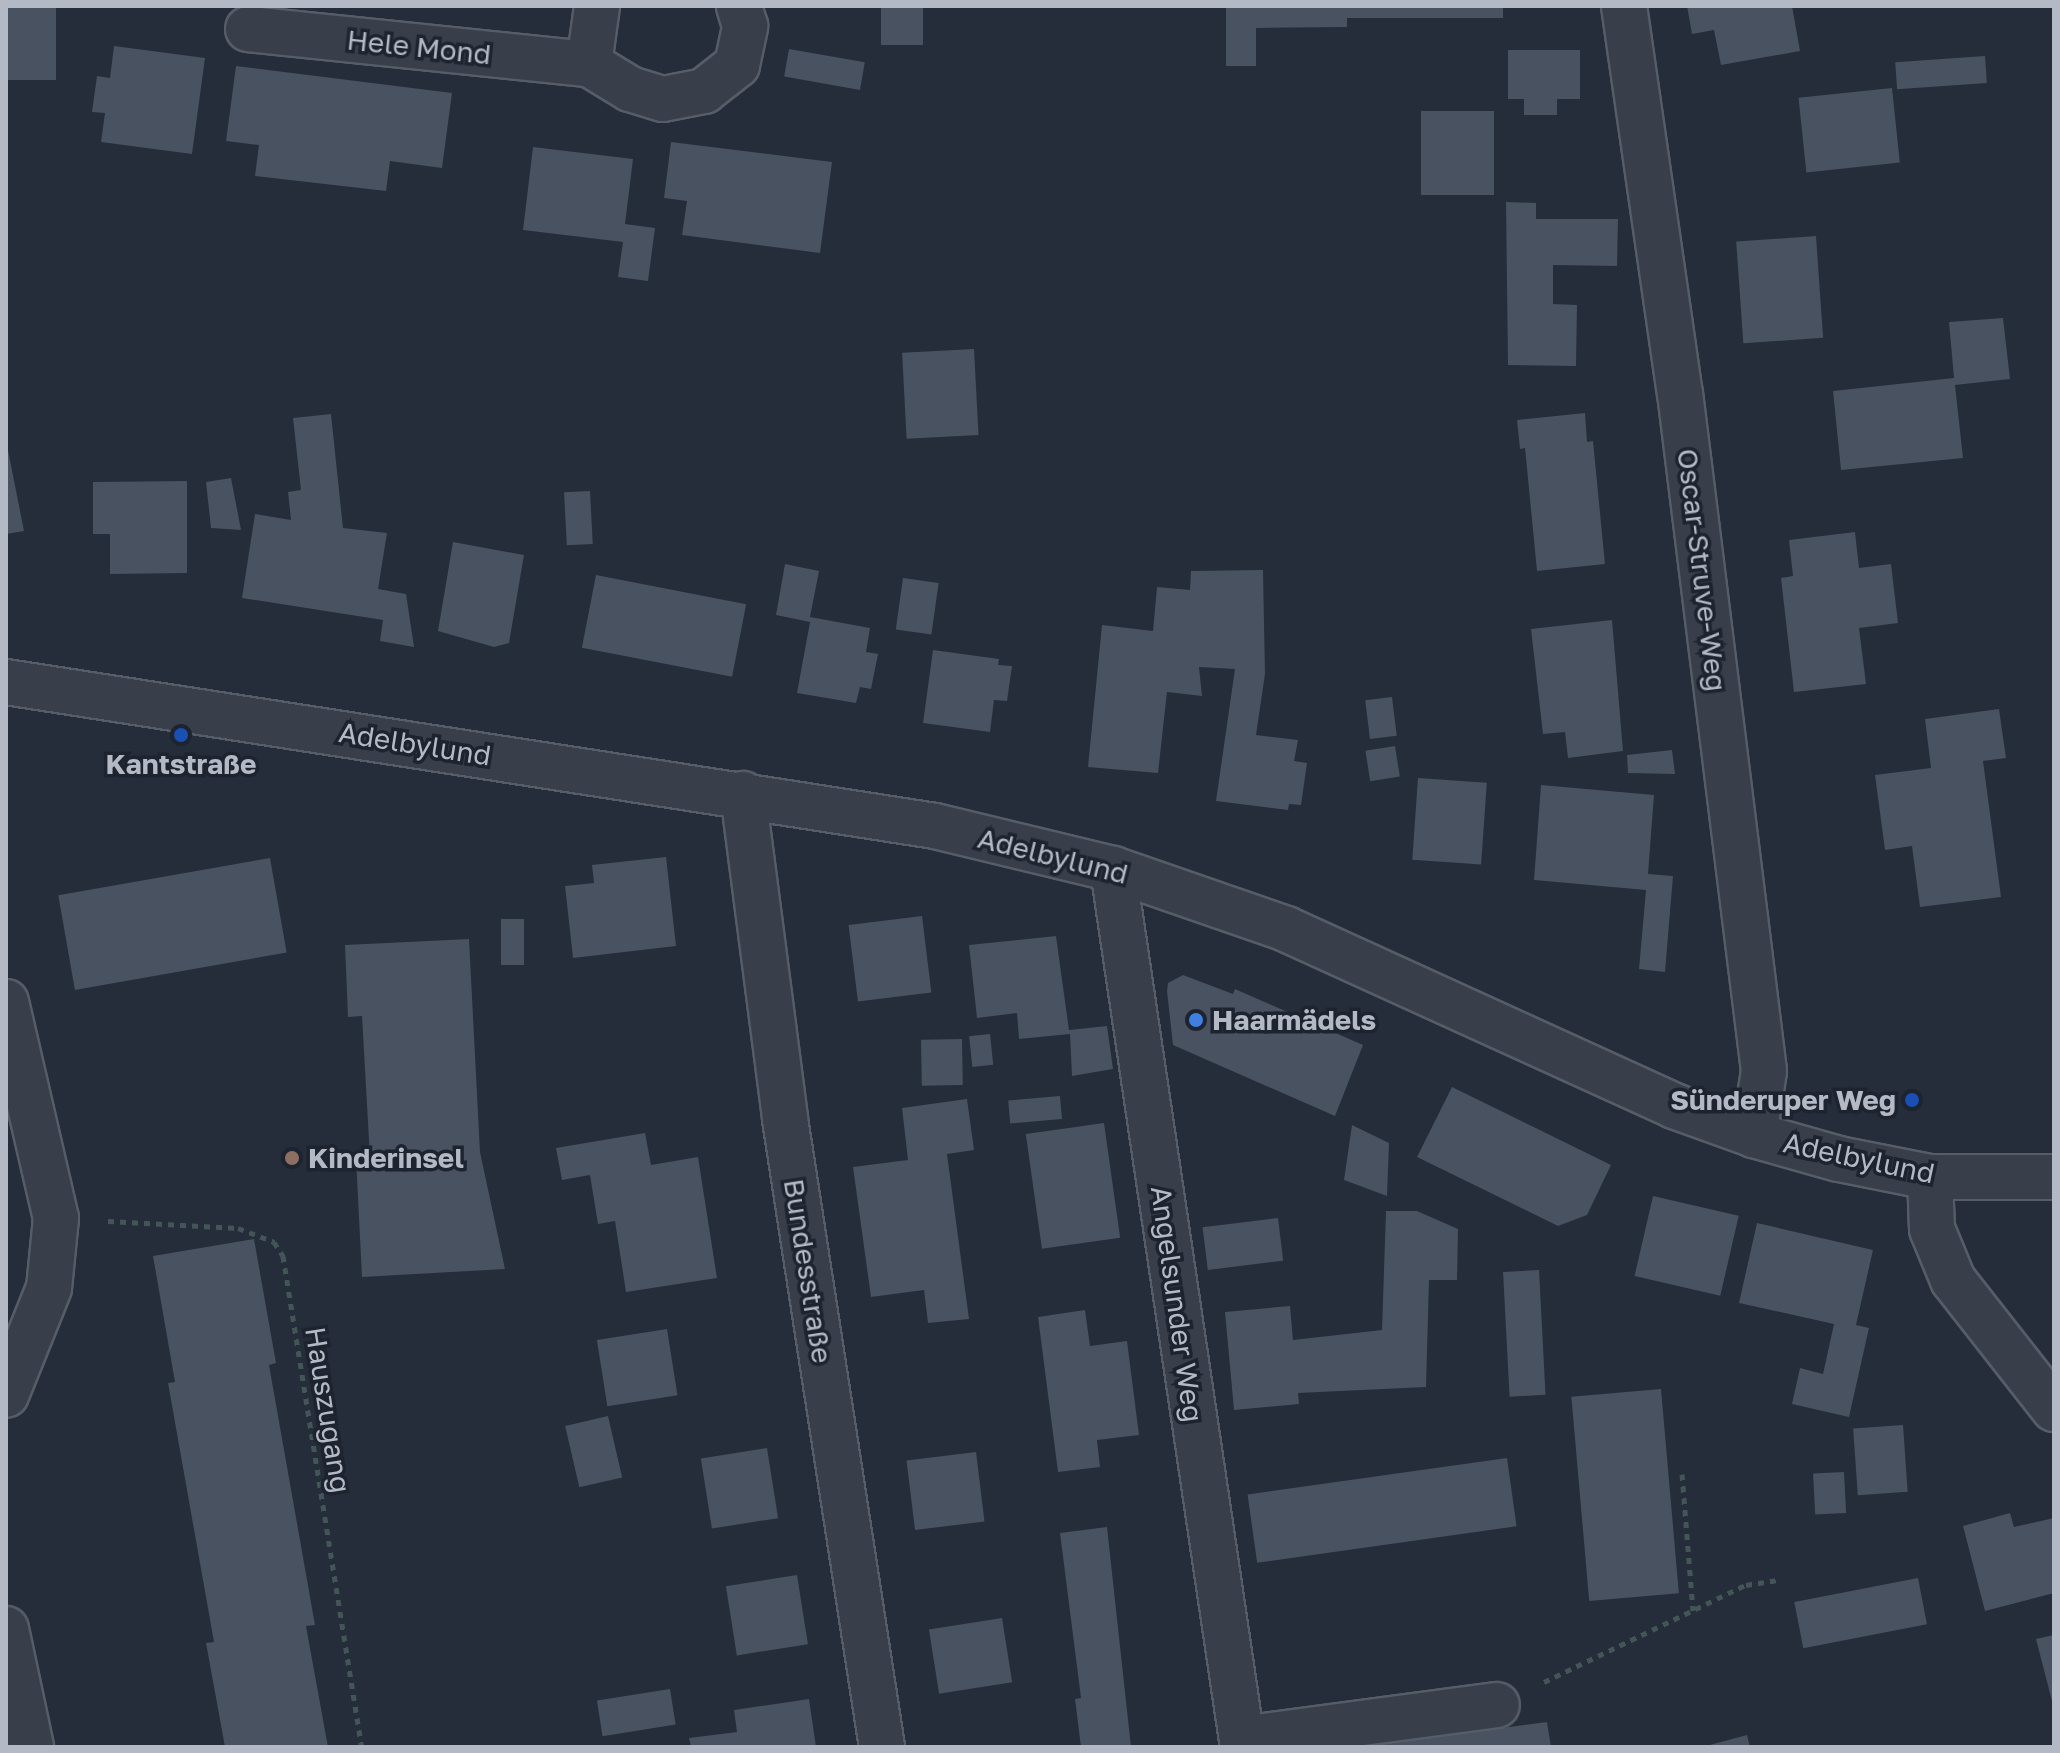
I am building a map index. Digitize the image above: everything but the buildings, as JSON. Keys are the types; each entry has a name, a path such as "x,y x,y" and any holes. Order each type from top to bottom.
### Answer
{"street":[{"path":"589,64 597,6"},
{"name":"Hele Mond","path":"248,29 589,64 630,89 663,99 704,91 737,65 745,26 739,6"},
{"name":"Oscar-Struve-Weg","path":"1624,6 1680,393 1764,1071 1754,1135"},
{"name":"Adelbylund","path":"6,682 935,826 1113,869 1286,929 1674,1106 1754,1135 1839,1159 1930,1177 2054,1177"},
{"name":"Bundesstraße","path":"743,794 785,1119 882,1747"},
{"name":"Angelsunder Weg","path":"1113,869 1242,1743 1497,1705"},
{"path":"6,1002 56,1218 49,1288 6,1395"},
{"path":"1930,1177 1932,1229 1953,1280 2054,1409"},
{"path":"6,1629 31,1747"}],"path":[{"name":"Hauszugang","path":"114,1221 238,1228 274,1242 283,1256 362,1747"},
{"path":"1682,1474 1693,1611"},
{"path":"1497,1705 1746,1585 1778,1580"}],"place":[{"name":"Kantstraße","path":"181,735"},
{"name":"Haarmädels","path":"1196,1020"},
{"name":"Sünderuper Weg","path":"1912,1100"},
{"name":"Kinderinsel","path":"292,1158"}]}
